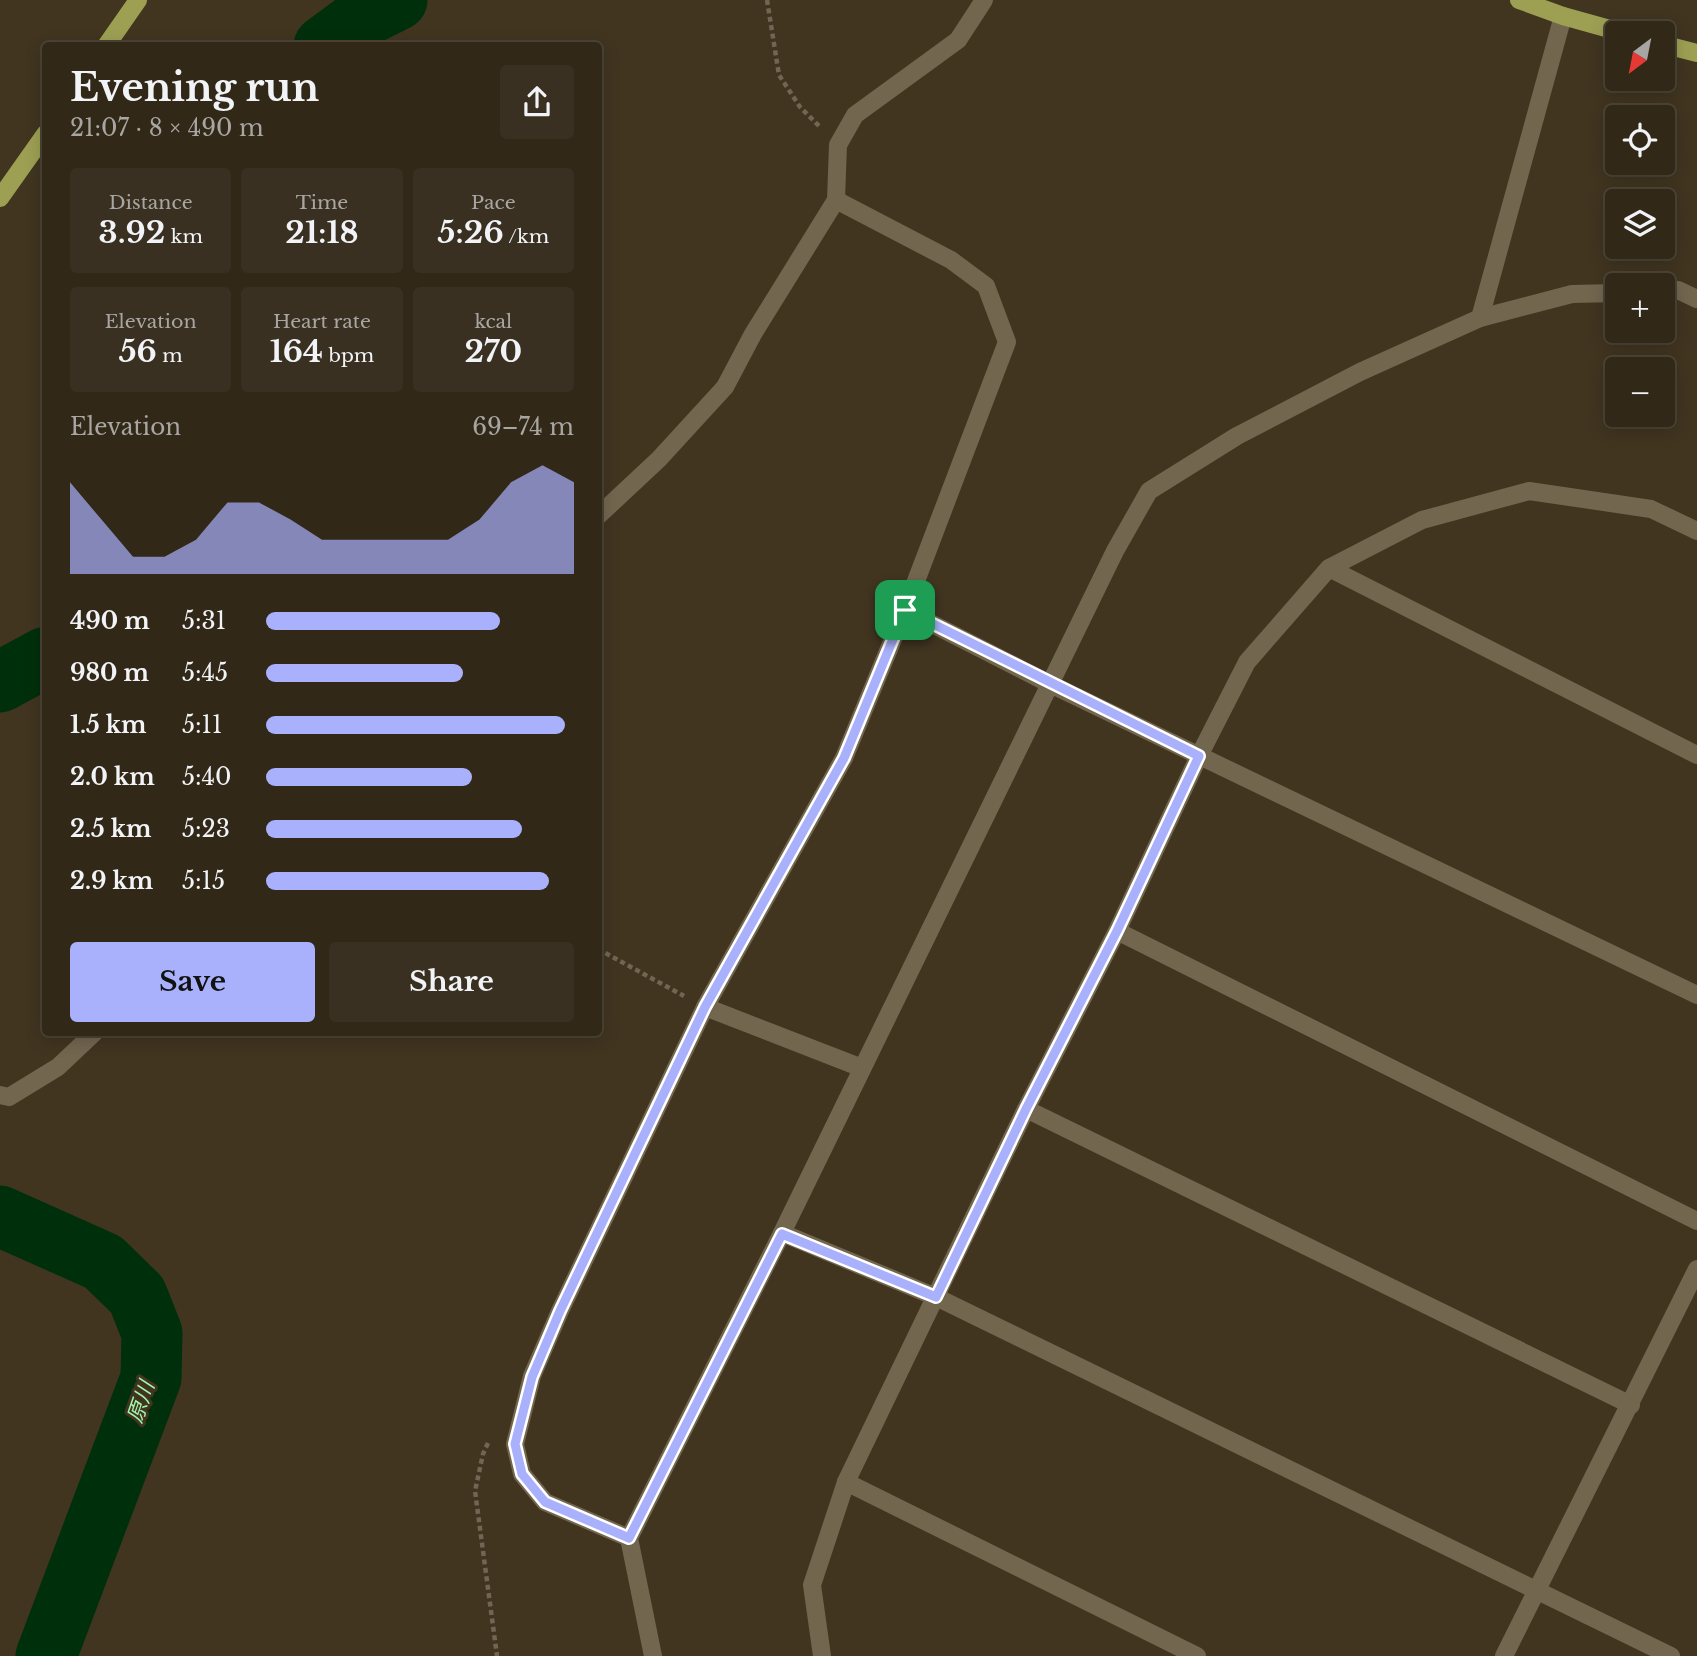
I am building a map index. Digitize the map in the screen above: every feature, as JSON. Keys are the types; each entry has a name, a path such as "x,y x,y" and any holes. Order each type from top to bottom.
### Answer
{"main road":[{"path":"109,42 138,0"},
{"path":"1519,0 1605,28"},
{"path":"1675,47 1697,53"},
{"path":"0,198 42,139"}],"street":[{"path":"602,512 659,460 724,387 752,334 836,200 838,145 855,115 958,40 985,0"},
{"path":"1480,318 1563,16"},
{"path":"629,1538 545,1502 522,1474 515,1444 532,1377 560,1311 705,1007 844,758 905,610 1007,342 986,286 951,260 836,200"},
{"path":"1675,290 1697,299"},
{"path":"653,1656 629,1538 782,1234 1115,551 1149,491 1237,436 1360,372 1480,318 1572,295 1605,294"},
{"path":"822,1656 812,1586 846,1482 1026,1109 1117,931 1199,756 1247,662 1329,568 1422,520 1528,491 1651,509 1697,531"},
{"path":"1329,568 1697,755"},
{"path":"905,610 1050,684 1697,995"},
{"path":"1117,931 1697,1221"},
{"path":"705,1007 862,1068"},
{"path":"0,1095 9,1097 58,1067 91,1036"},
{"path":"1026,1109 1631,1405"},
{"path":"782,1234 936,1297 1671,1656"},
{"path":"1504,1656 1697,1269"},
{"path":"846,1482 1197,1656"}],"path":[{"path":"767,0 779,75 800,107 838,145"},
{"path":"602,951 705,1007"},
{"path":"493,1432 483,1454 475,1491 497,1656"}],"waterway":[{"name":"原川","path":"329,42 365,16 397,0"},
{"name":"原川","path":"0,682 42,659"},
{"name":"原川","path":"0,1216 103,1262 137,1295 152,1333 151,1378 46,1656"}],"route":[{"path":"905,610 1199,756 1117,931 1026,1109 936,1297 782,1234 629,1538 545,1502 522,1474 515,1444 532,1377 560,1311 705,1007 844,758 905,610"}]}
